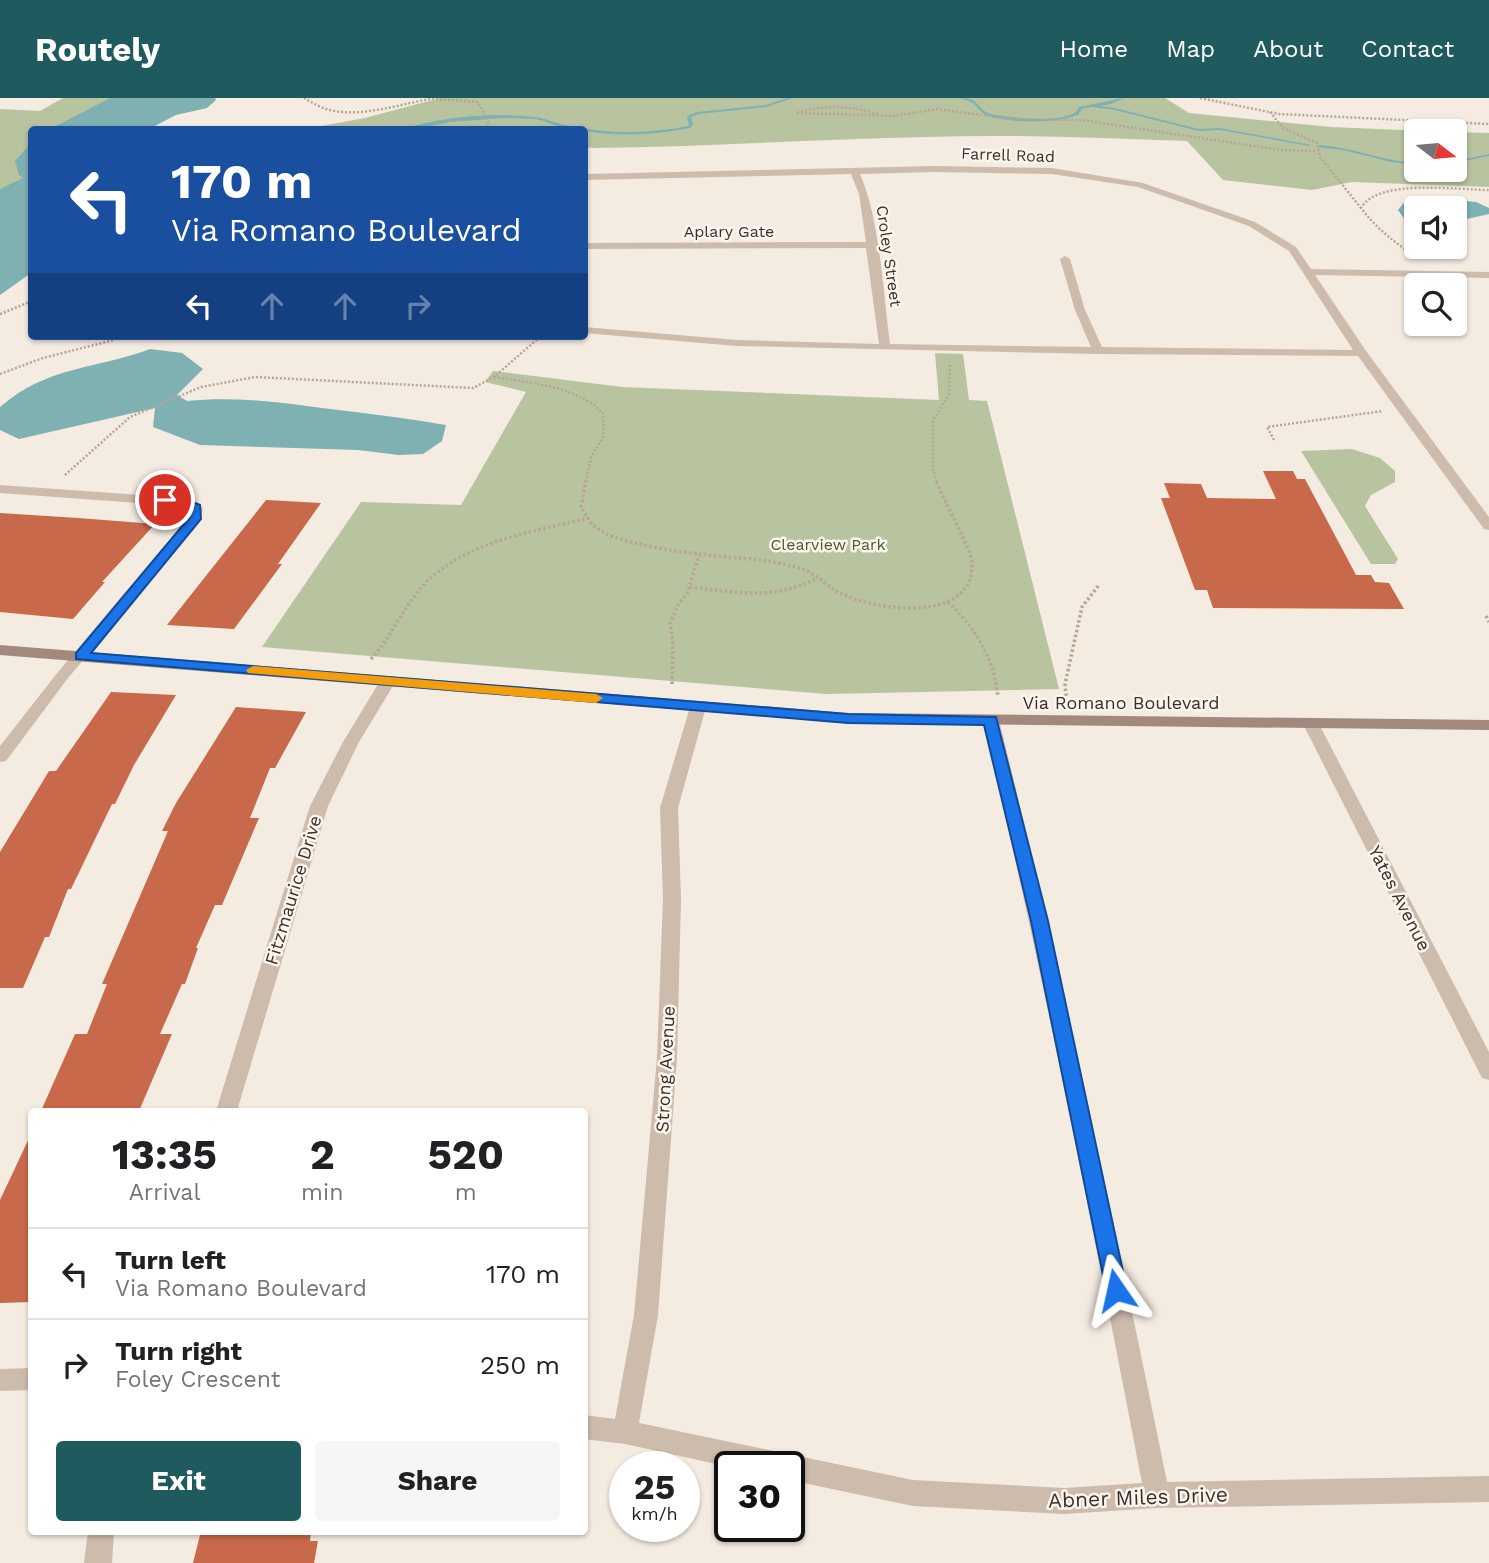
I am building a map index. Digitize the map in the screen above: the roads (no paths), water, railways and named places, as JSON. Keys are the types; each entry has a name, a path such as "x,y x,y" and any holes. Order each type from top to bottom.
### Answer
{"street":[{"name":"Farrell Road","path":"588,177 935,169 1036,170 1126,181 1153,188 1264,230 1293,249 1361,352 1489,526"},
{"name":"Croley Street","path":"855,172 864,194 873,245 885,346"},
{"name":"Aplary Gate","path":"588,246 873,245"},
{"path":"1065,259 1080,310 1098,351"},
{"path":"1307,272 1489,275"},
{"path":"588,330 737,343 1098,351 1361,352"},
{"path":"0,489 165,500 183,502 196,508 195,519 80,656 0,757"},
{"name":"Via Romano Boulevard","path":"0,650 848,719 1489,725"},
{"name":"Fitzmaurice Drive","path":"227,1108 319,806 351,742 388,681"},
{"name":"Strong Avenue","path":"625,1432 646,1315 667,1058 672,899 669,808 698,707"},
{"path":"991,720 1040,921 1157,1495"},
{"name":"Yates Avenue","path":"1311,724 1489,1072"},
{"path":"0,1380 28,1379"},
{"path":"588,1427 625,1432 714,1451"},
{"name":"Abner Miles Drive","path":"805,1471 913,1493 1064,1501 1157,1495 1489,1489"},
{"path":"98,1563 101,1535"}],"water":[{"path":"110,98 216,100 207,108 176,115 155,126 56,126"},
{"path":"28,146 28,275 0,295 0,189 23,178 19,175 15,161"},
{"path":"1467,201 1489,208 1489,214 1467,219"},
{"path":"1404,203 1404,218 1398,210"},
{"path":"150,349 182,353 203,369 177,395 187,401 238,399 431,422 446,425 442,441 423,454 399,455 358,450 200,445 153,427 155,408 19,439 0,430 0,407 36,383 72,370"}],"waterway":[{"path":"588,130 625,134 689,127 689,116 698,113 766,106 791,98"},
{"path":"962,98 973,101 986,114 1020,119 1057,119 1077,114 1080,108 1092,106"},
{"path":"1092,106 1122,98"},
{"path":"1092,106 1115,109 1199,130 1220,129 1309,145"},
{"path":"416,126 450,120 505,116 539,119 561,126"},
{"path":"1319,146 1404,163"},
{"path":"1467,159 1489,155"}],"park label":[{"name":"Clearview Park","path":"828,544"}]}
